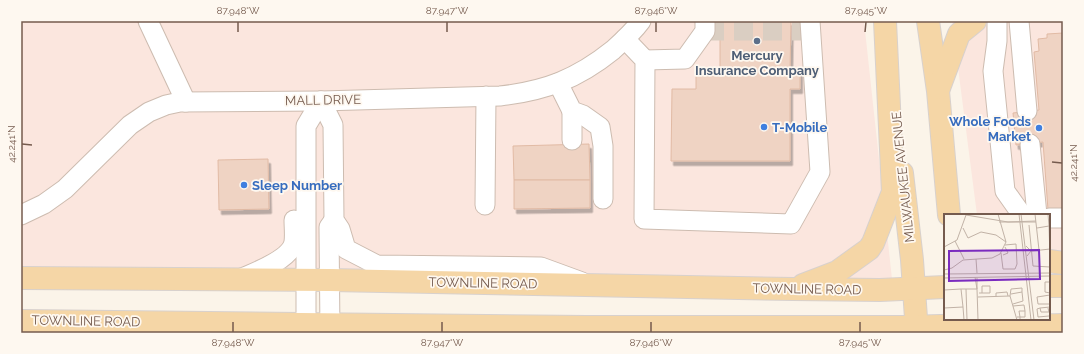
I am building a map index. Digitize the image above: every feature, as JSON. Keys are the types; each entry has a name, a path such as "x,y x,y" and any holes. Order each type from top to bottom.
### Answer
{"main road":[{"name":"MILWAUKEE AVENUE","path":"885,21 914,288 917,330"},
{"path":"792,289 836,272 869,249 873,243 893,192 885,21"},
{"path":"928,21 938,91 949,214"},
{"path":"938,91 959,34 975,21"},
{"path":"947,186 960,214"},
{"path":"1050,261 1063,263"},
{"name":"TOWNLINE ROAD","path":"21,278 330,280 880,290 944,288"},
{"path":"1050,286 1063,286"},
{"name":"TOWNLINE ROAD","path":"28,321 305,328 587,327 917,330 954,326 1017,329 1063,325"}],"street":[{"path":"148,21 186,102"},
{"name":"MALL DRIVE","path":"21,215 44,204 64,189 130,125 146,114 166,105 186,102 321,101 520,94 558,83 578,75 596,63 625,39 641,21"},
{"path":"625,39 645,60 644,219 791,224 820,172 810,21"},
{"path":"997,21 997,42 993,71 1005,191 1021,214"},
{"path":"1019,21 1027,111"},
{"path":"645,60 686,59 705,26"},
{"path":"558,83 572,111 572,140"},
{"path":"485,204 486,96"},
{"path":"305,328 306,126 321,101"},
{"path":"321,101 333,125 334,220 340,229 346,248 377,265 542,267 592,285"},
{"path":"572,111 584,115 600,127 603,146 603,199"},
{"path":"1030,144 1037,214"},
{"path":"239,280 278,260 288,253 294,243 295,167 306,150"},
{"path":"1050,218 1063,218"},
{"path":"330,328 329,227 334,220"},
{"path":"28,321 46,327 212,333"}],"shaded area":[{"path":"21,21 864,21 892,279 21,269"},
{"path":"952,21 1063,21 1063,253 1050,253 1050,214 977,214"}],"building":[{"path":"720,21 791,21 790,71 800,71 800,89 790,89 790,161 671,161 672,89 696,89 696,70 720,70"},
{"name":"Whole Foods Market","path":"1063,33 1063,208 1048,210 1043,142 1016,145 1013,113 1039,110 1034,52 1039,51 1038,39 1047,38 1047,34"},
{"path":"589,144 590,180 514,180 513,146"},
{"name":"Sleep Number","path":"268,159 269,209 219,210 218,160"},
{"path":"514,180 590,180 590,208 514,209"}],"tunnel":[{"path":"705,31 811,31"}],"place":[{"name":"Mercury Insurance Company","path":"757,41"},
{"name":"T-Mobile","path":"764,127"},
{"name":"Whole Foods Market","path":"1039,128"},
{"name":"Sleep Number","path":"244,185"}]}
